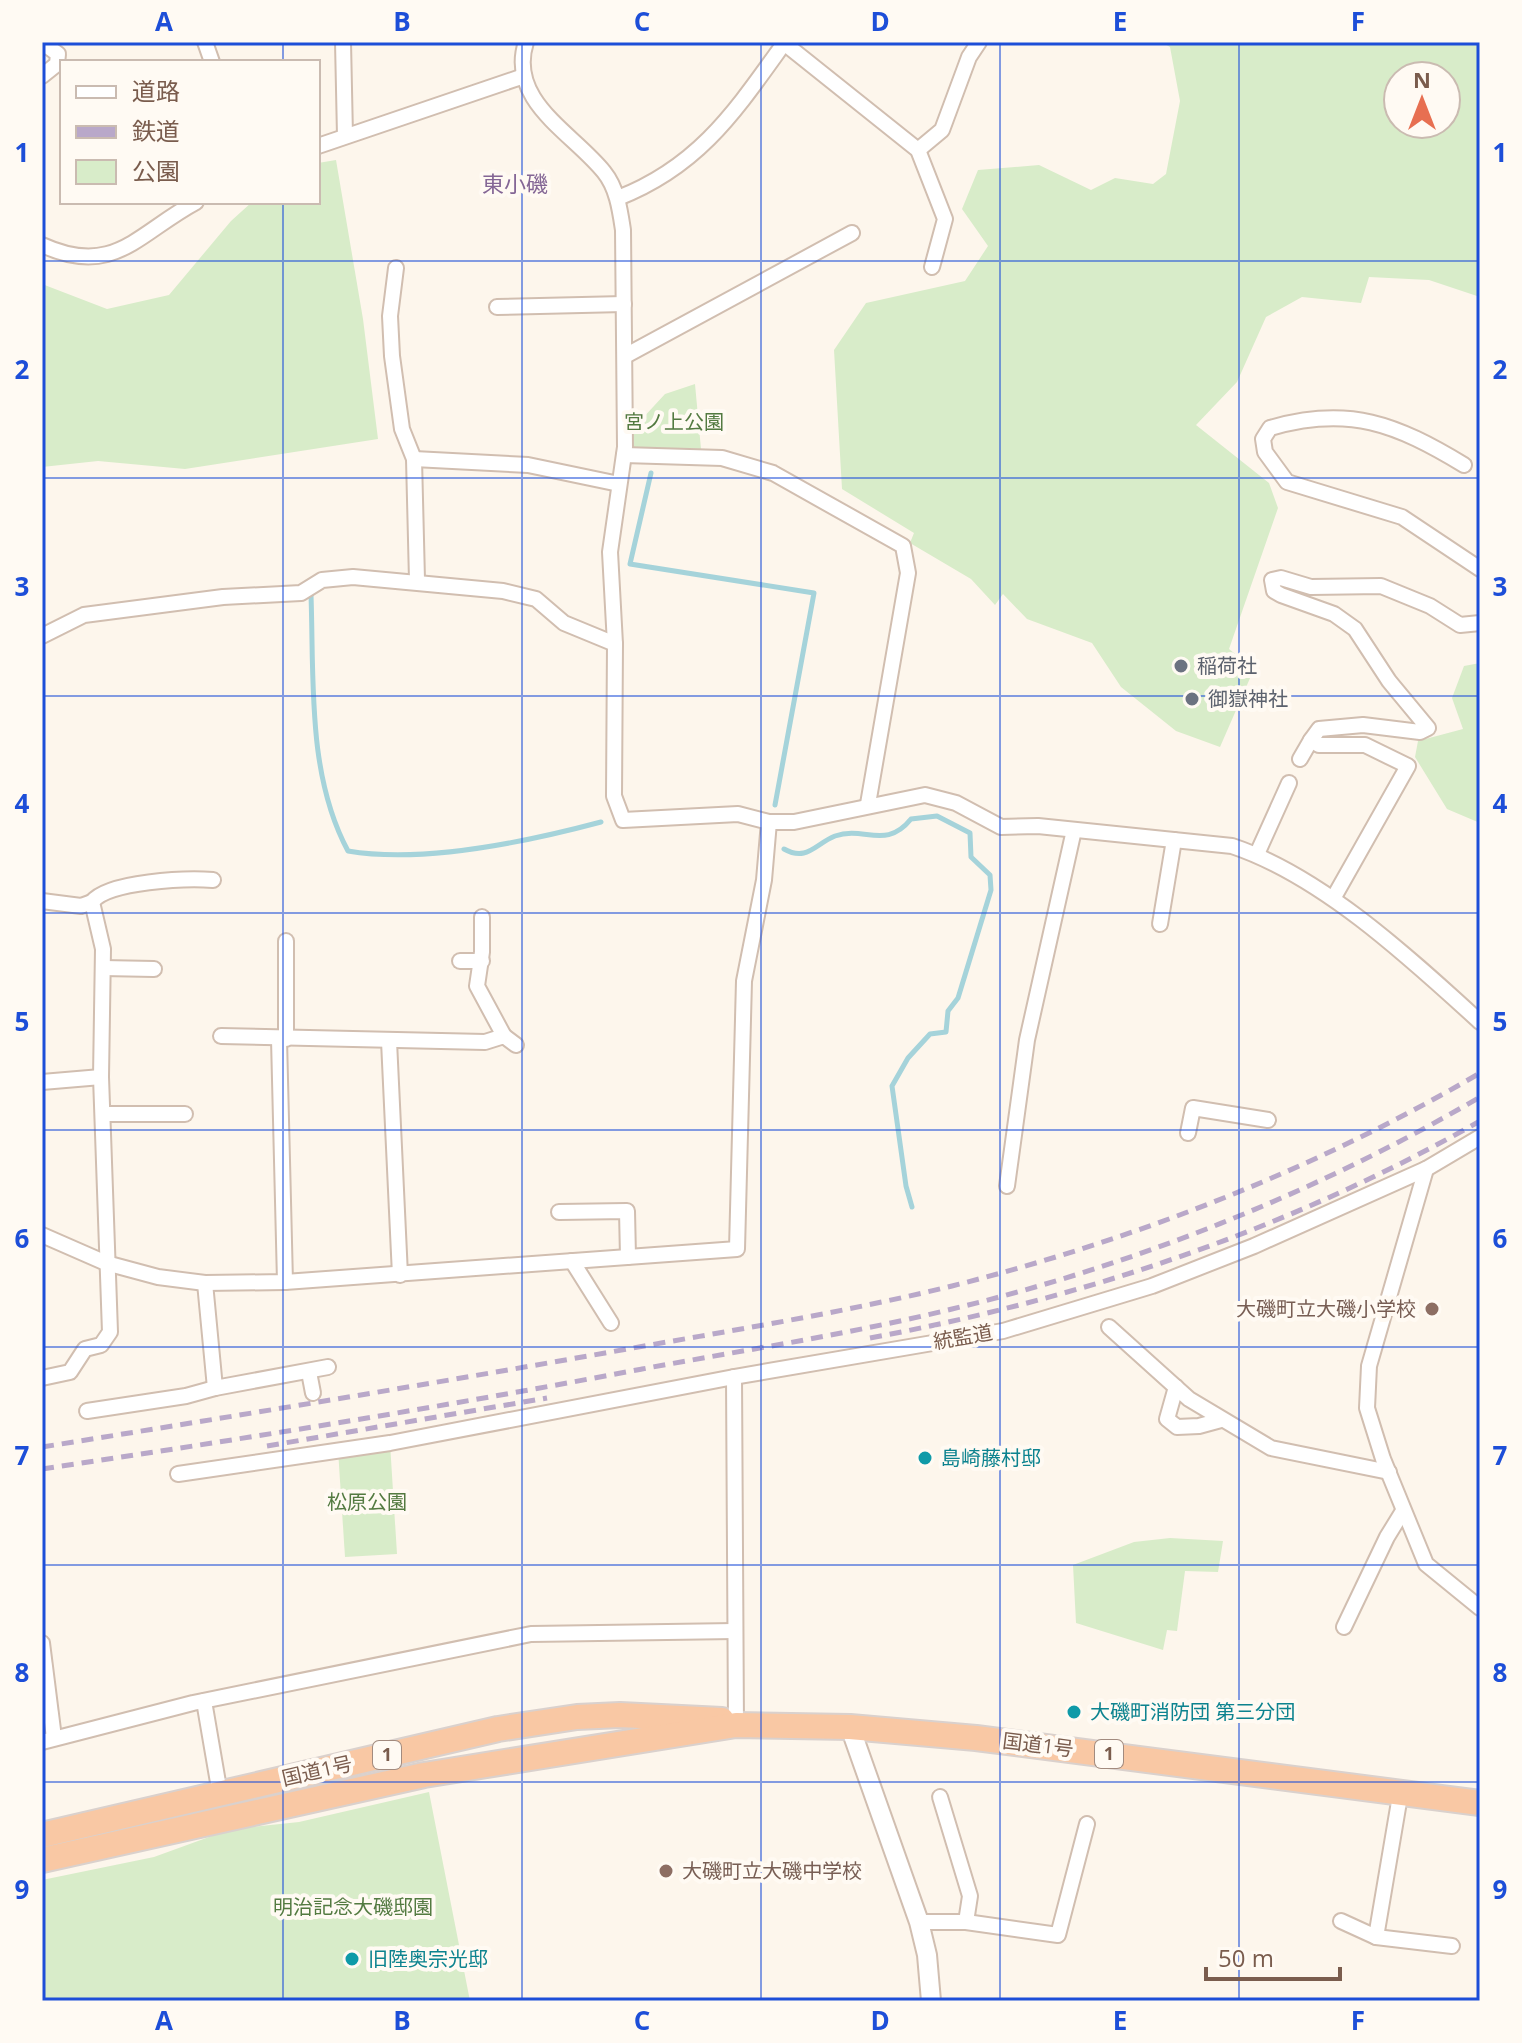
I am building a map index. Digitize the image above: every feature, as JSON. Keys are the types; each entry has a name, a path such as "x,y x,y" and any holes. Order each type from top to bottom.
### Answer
{"highway":[{"name":"国道1号","path":"42,1835 537,1722 592,1716 667,1715 717,1719 736,1713"},
{"name":"国道1号","path":"42,1860 424,1775 736,1713 976,1738 1401,1790 1480,1803"}],"street":[{"path":"343,42 345,136"},
{"path":"526,42 521,57 524,76 545,115 605,172 618,198 624,241 624,455 610,552 615,644 614,796 617,824 738,814 769,822 794,822 868,804 925,795 956,803 1001,827 1074,830 1232,846 1257,854 1334,897 1480,1022"},
{"path":"618,198 652,185 723,127 784,42 918,150 945,219 932,267"},
{"path":"918,150 942,130 969,57 979,42"},
{"path":"42,47 47,46 58,54 57,64 42,76"},
{"path":"320,145 524,76"},
{"path":"42,245 94,259 123,251 193,204"},
{"path":"625,356 852,233"},
{"path":"396,268 390,316 402,429 414,459 417,580"},
{"path":"497,307 624,304"},
{"path":"1464,465 1422,439 1357,419 1316,417 1270,428 1263,439 1265,452 1287,482 1402,517 1480,569"},
{"path":"624,455 722,458 773,473 903,546 908,573 868,804"},
{"path":"414,459 528,465 619,484"},
{"path":"42,636 84,615 215,598 301,593 322,580 353,577 417,580 503,591 536,599 564,623 615,644"},
{"path":"1300,759 1319,729 1363,725 1420,732 1428,728 1389,681 1355,629 1334,614 1281,595 1271,586 1272,580 1281,578 1311,587 1381,586 1430,606 1460,625 1480,623"},
{"path":"1311,740 1319,745 1365,745 1408,766 1334,897"},
{"path":"1257,854 1289,783"},
{"path":"42,1235 106,1263 158,1277 205,1283 400,1275 628,1257 740,1256 744,981 764,880 769,822"},
{"path":"1007,1186 1027,1040 1074,830"},
{"path":"1160,924 1174,840"},
{"path":"42,901 81,906 107,890 128,885 213,880"},
{"path":"42,1378 70,1372 85,1349 101,1345 110,1332 101,1077 103,949 92,902"},
{"path":"221,1036 389,1041 510,1040 477,986 482,961 482,917"},
{"path":"285,1282 282,1039 290,950"},
{"path":"460,961 482,961"},
{"path":"103,968 154,969"},
{"path":"389,1041 400,1275"},
{"path":"42,1082 101,1077"},
{"path":"1188,1133 1193,1108 1268,1120"},
{"path":"103,1114 185,1114"},
{"name":"統監道","path":"178,1474 390,1443 734,1377 1003,1331 1077,1311 1254,1246 1426,1169 1480,1137"},
{"path":"1426,1169 1369,1366 1367,1408 1403,1511 1426,1564 1480,1608"},
{"path":"559,1212 627,1211 628,1257"},
{"path":"572,1261 611,1323"},
{"path":"205,1283 215,1388"},
{"path":"1109,1327 1176,1387 1221,1420 1271,1448 1389,1472"},
{"path":"87,1411 186,1396 328,1367"},
{"path":"309,1372 313,1393"},
{"path":"734,1377 736,1713"},
{"path":"1176,1387 1166,1411 1167,1419 1177,1427 1199,1426 1221,1420"},
{"path":"1344,1627 1387,1537 1403,1511"},
{"path":"1387,1537 1415,1537"},
{"path":"42,1643 48,1740 204,1701 531,1634 735,1631"},
{"path":"204,1701 220,1794"},
{"path":"850,1727 919,1922 927,1955 931,2001"},
{"path":"1376,1937 1401,1790"},
{"path":"940,1797 970,1896 966,1922"},
{"path":"919,1922 966,1922 1058,1935 1087,1824"},
{"path":"1341,1921 1376,1937 1452,1946"}],"green space":[{"path":"1161,42 1480,42 1480,297 1429,280 1369,277 1361,303 1302,297 1266,317 1237,382 1196,425 1269,483 1278,508 1229,649 1254,669 1220,747 1176,731 1121,687 1092,643 1027,619 1003,594 995,605 971,579 910,543 914,533 842,489 834,350 866,303 965,281 988,246 962,209 978,170 1039,165 1091,190 1115,178 1153,184 1166,174 1180,101 1170,47"},
{"path":"336,160 363,319 378,439 185,469 98,461 42,467 42,284 107,309 169,295 231,221 250,204 320,204 320,163"},
{"name":"宮ノ上公園","path":"695,384 701,449 625,447 625,418 642,419 665,394"},
{"path":"1480,663 1480,823 1447,809 1415,757 1418,741 1463,729 1452,698 1464,666"},
{"name":"松原公園","path":"390,1443 397,1554 345,1557 338,1450"},
{"path":"1170,1538 1223,1541 1218,1572 1185,1571 1177,1631 1167,1630 1163,1650 1076,1623 1073,1565 1134,1542"},
{"name":"明治記念大磯邸園","path":"429,1792 470,2001 42,2001 42,1880 154,1857 231,1829 299,1822"}],"waterway":[{"path":"651,473 630,564 814,593 775,805"},
{"path":"311,595 313,693 319,759 325,791 348,851 409,855 442,853 541,837 601,822"},
{"path":"784,849 792,853 805,853 835,836 856,833 884,835 902,828 911,819 937,816 970,833 971,857 990,875 991,890 958,998 948,1011 946,1032 930,1034 908,1058 892,1086 906,1186 912,1207"}],"railway":[{"path":"42,1447 736,1330 952,1286 1089,1246 1224,1198 1354,1140 1480,1073"},
{"path":"42,1469 493,1396 836,1334 952,1309 1089,1271 1224,1222 1355,1164 1480,1097"},
{"path":"870,1338 1029,1302 1184,1255 1335,1195 1480,1121"},
{"path":"267,1446 547,1398"}],"place":[{"name":"稲荷社","path":"1181,666"},
{"name":"御嶽神社","path":"1192,699"},
{"name":"大磯町立大磯小学校","path":"1432,1309"},
{"name":"島崎藤村邸","path":"925,1458"},
{"name":"大磯町消防団 第三分団","path":"1074,1712"},
{"name":"大磯町立大磯中学校","path":"666,1871"},
{"name":"旧陸奥宗光邸","path":"352,1959"}],"district":[{"name":"東小磯","path":"515,184"}]}
